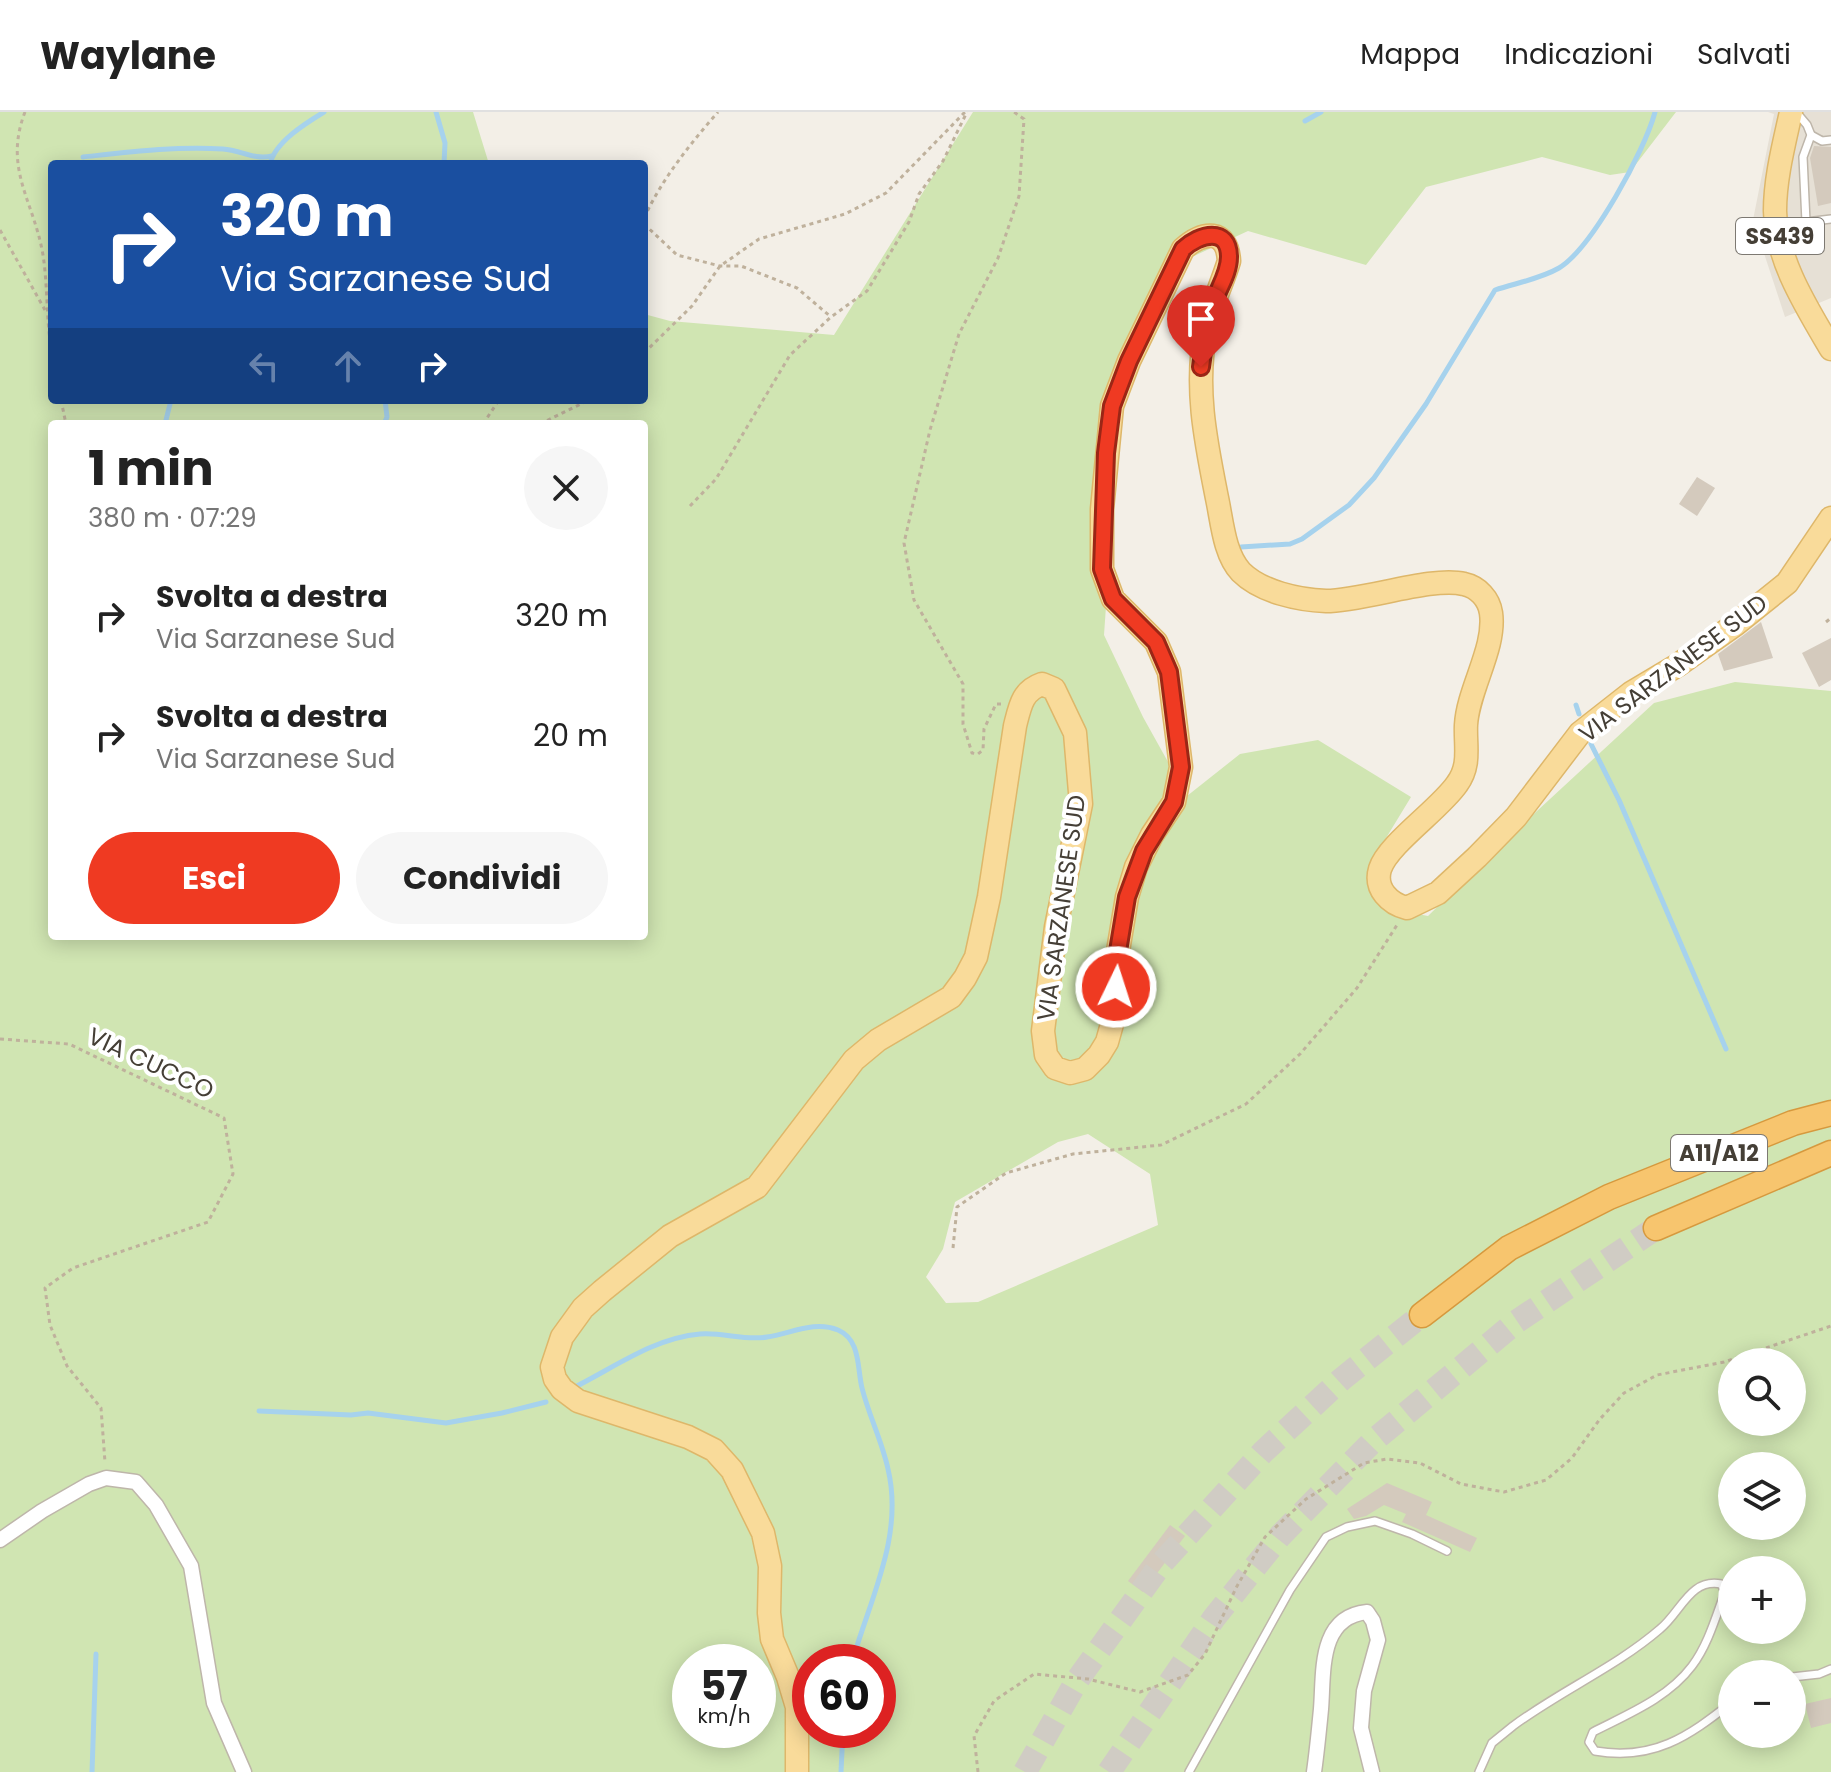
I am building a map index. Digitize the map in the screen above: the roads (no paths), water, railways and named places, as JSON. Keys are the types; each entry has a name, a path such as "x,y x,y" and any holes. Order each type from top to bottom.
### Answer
{"highway":[{"name":"A11/A12","path":"1422,1315 1509,1248 1609,1197 1793,1123 1831,1113"},
{"name":"A11/A12","path":"1656,1228 1831,1153"}],"main road":[{"name":"SS439","path":"1793,112 1782,154 1775,212 1785,260 1809,312 1831,349"},
{"name":"VIA SARZANESE SUD","path":"797,1772 797,1707 772,1639 770,1566 763,1533 732,1470 714,1450 688,1437 595,1408 569,1396 555,1379 552,1367 562,1337 583,1308 670,1236 757,1187 854,1060 878,1040 951,997 965,978 976,957 989,897 1021,700 1031,688 1042,684 1054,689 1075,733 1081,804 1056,927 1043,1031 1046,1055 1055,1068 1070,1073 1085,1069 1107,1042 1112,1024 1117,957 1127,897 1136,867 1174,802 1181,767 1169,672 1156,642 1113,599 1102,569 1102,509 1112,406 1129,361 1183,249 1195,238 1215,236 1225,244 1229,261 1206,329 1201,367 1205,440 1226,544 1241,572 1269,590 1324,601 1432,584 1462,583 1474,587 1484,596 1491,611 1488,642 1466,725 1468,757 1459,781 1388,855 1381,867 1381,888 1388,899 1397,905 1407,908 1423,903 1438,893 1516,817 1580,733 1631,693 1678,665 1736,624 1787,583 1831,518"}],"street":[{"path":"0,1540 89,1484 106,1478 136,1482 156,1505 191,1566 214,1703 244,1772"},
{"path":"1314,1772 1323,1660 1333,1630 1353,1613 1367,1612 1378,1640 1364,1691 1361,1728 1373,1770"}],"lane":[{"path":"1793,112 1811,135 1822,141 1831,140"},
{"path":"1811,135 1803,157 1806,222 1831,219"},
{"path":"1189,1772 1290,1590 1326,1537 1347,1527 1375,1521 1447,1551"},
{"path":"1479,1772 1492,1743 1661,1628 1696,1588 1709,1581 1721,1584 1725,1592 1693,1665 1668,1691 1593,1732 1589,1742 1595,1751 1614,1754 1646,1752 1679,1740 1718,1712"},
{"path":"1806,1675 1831,1669"}],"waterway":[{"path":"272,160 278,148 300,127 324,112"},
{"path":"436,112 445,143 444,160"},
{"path":"1305,121 1321,112"},
{"path":"1241,547 1290,544 1302,539 1349,505 1374,478 1426,404 1495,290 1559,268 1587,241 1629,173 1655,112"},
{"path":"83,157 188,148 272,156"},
{"path":"166,420 170,404"},
{"path":"385,404 386,420"},
{"path":"1576,705 1579,714"},
{"path":"1591,744 1619,800 1726,1049"},
{"path":"573,1388 651,1347 700,1334 759,1338 820,1326 838,1330 851,1340 868,1409 888,1469 892,1494 892,1519 883,1567 858,1644"},
{"path":"259,1411 368,1413 446,1423 546,1402"},
{"path":"92,1772 96,1654"},
{"path":"841,1772 842,1748"}],"tunnel":[{"path":"1109,1772 1214,1618 1280,1536 1373,1441 1516,1322 1656,1228"},
{"path":"1025,1772 1076,1682 1161,1564 1263,1452 1342,1379 1422,1315"}]}
